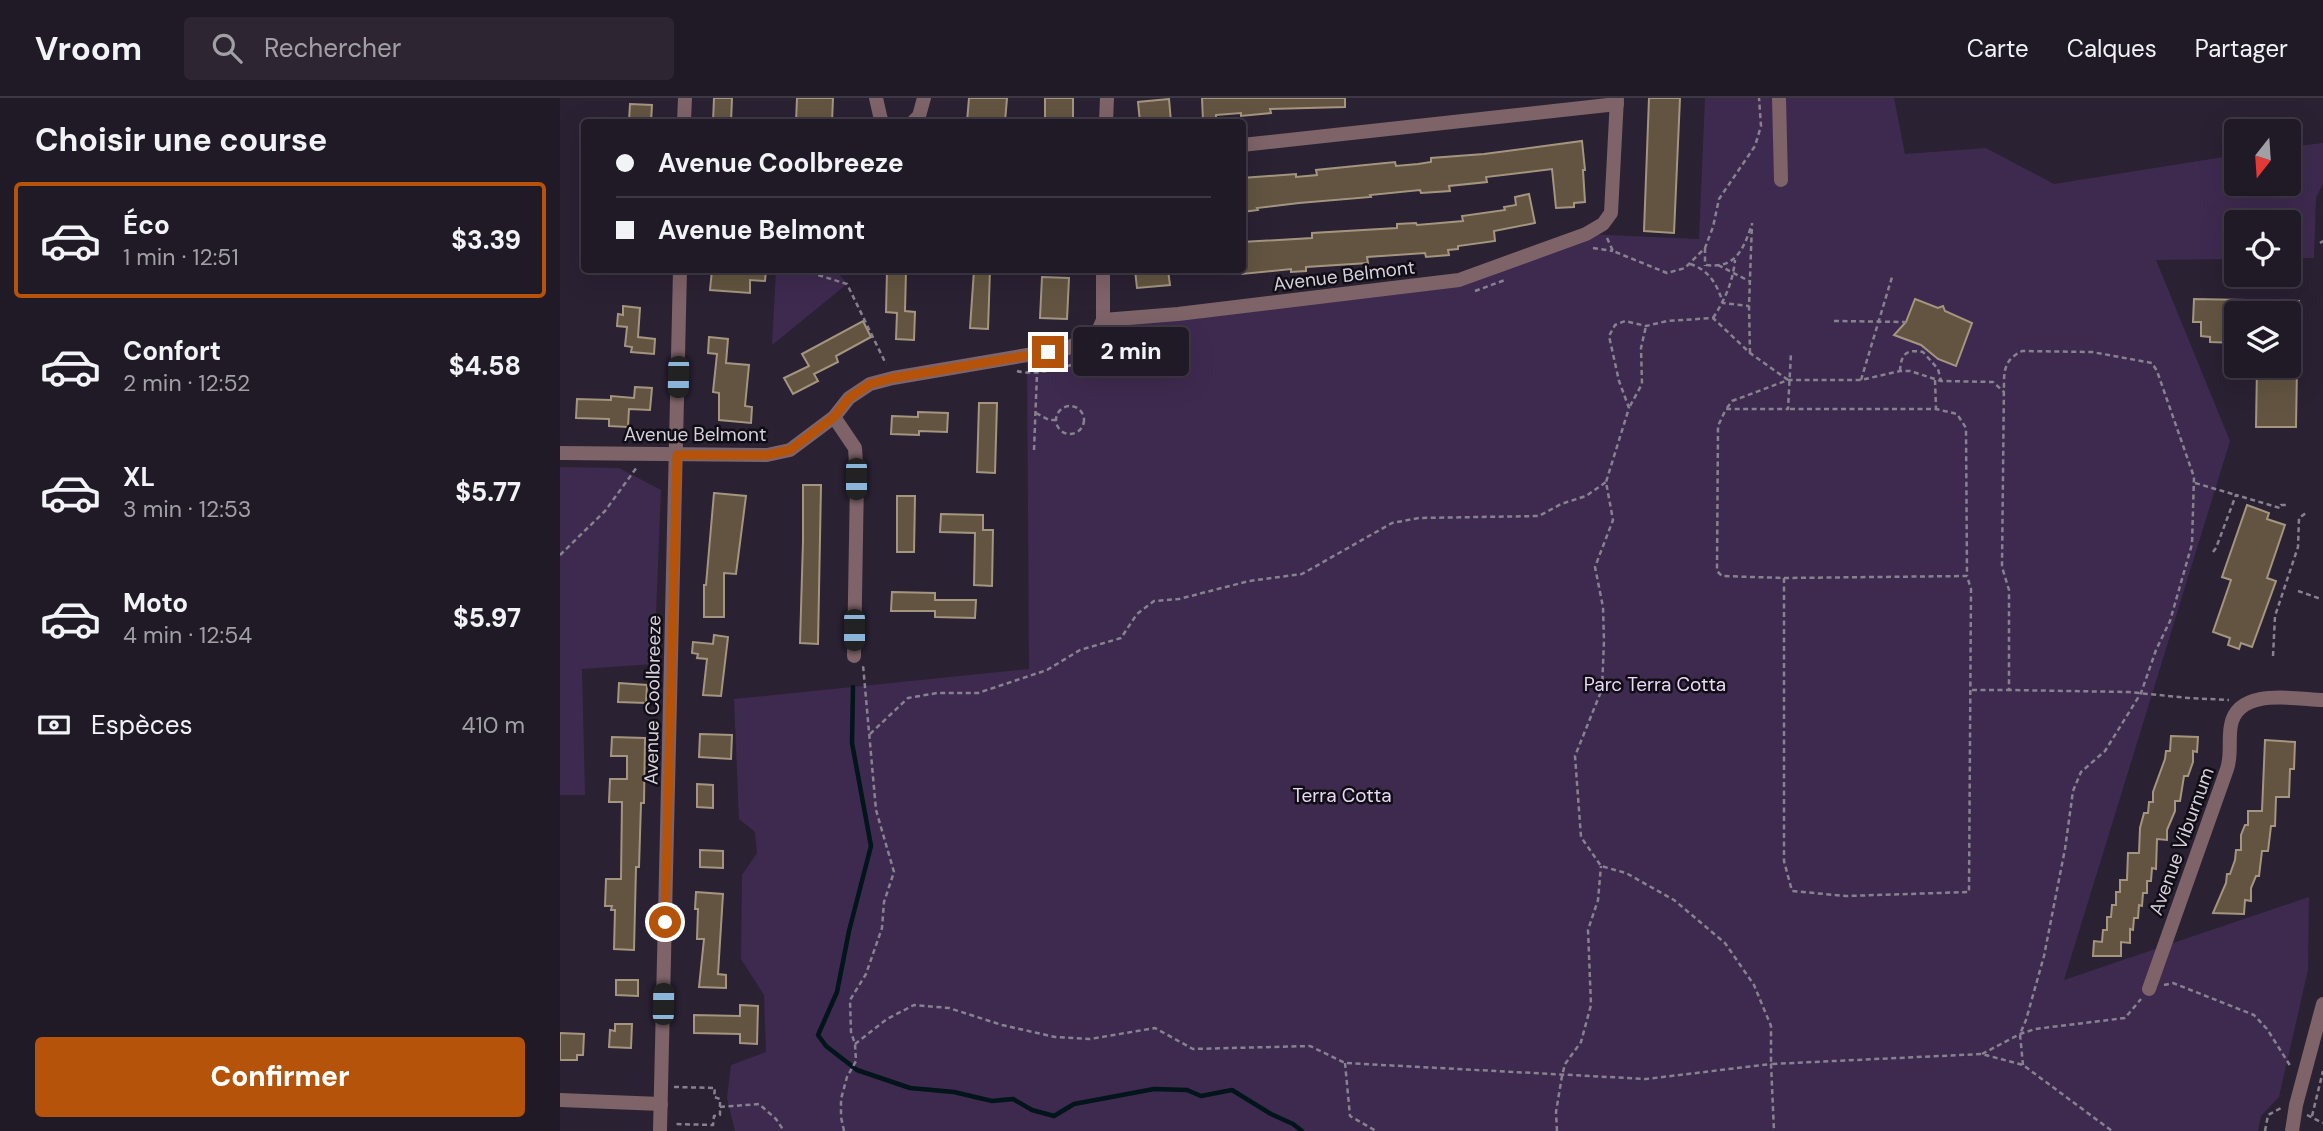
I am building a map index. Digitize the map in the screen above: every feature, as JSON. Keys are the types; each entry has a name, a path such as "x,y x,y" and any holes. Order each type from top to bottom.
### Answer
{"street":[{"path":"684,119 685,98"},
{"path":"876,98 882,119"},
{"path":"916,119 924,98"},
{"path":"1106,119 1107,98"},
{"path":"1779,98 1782,180"},
{"path":"1246,145 1617,101"},
{"name":"Avenue Belmont","path":"560,453 767,455 790,450 834,417 849,398 870,384 1068,348 1098,331 1102,320 1178,314 1459,280 1586,234 1603,224 1611,213 1617,101"},
{"name":"Avenue Coolbreeze","path":"666,1127 661,1104 680,273"},
{"path":"1102,320 1104,273"},
{"path":"834,417 855,448 854,656"},
{"name":"Avenue Viburnum","path":"2149,989 2227,769 2230,730 2235,713 2239,707 2253,700 2323,700"},
{"path":"2292,1131 2296,1105 2323,1004"},
{"path":"560,1100 661,1104"}],"path":[{"path":"1723,303 1704,266 1705,248 1719,199 1755,146 1761,126 1759,98"},
{"path":"1713,318 1723,303 1734,273 1735,260 1744,246 1752,223 1750,352"},
{"path":"1606,234 1614,251 1667,273 1685,268 1705,248"},
{"path":"1689,264 1718,265 1735,260"},
{"path":"1718,265 1750,281"},
{"path":"812,273 847,284 893,378"},
{"path":"1861,380 1892,277"},
{"path":"1723,303 1749,306"},
{"path":"1629,408 1619,381 1609,336 1615,325 1625,321 1646,326 1667,321 1713,318 1750,352 1788,380"},
{"path":"1834,321 1906,323"},
{"path":"1557,1131 1556,1112 1565,1064 1581,1042 1591,1005 1588,930 1598,900 1601,866 1581,837 1575,756 1601,689 1603,607 1595,567 1613,520 1606,482 1629,408 1642,384 1641,348 1646,326"},
{"path":"1900,371 1904,354 1909,351 1923,352 1938,369 1941,381"},
{"path":"2009,690 2009,590 2002,567 2004,370 2008,362 2022,351 2092,352 2151,363 2157,371 2181,436 2194,483 2192,544 2170,621 2156,650 2141,693 2105,751 2081,772 2073,791 2065,849 2044,956 2020,1034 2023,1065"},
{"path":"1788,409 1791,352"},
{"path":"1967,576 1722,576 1717,571 1718,426 1732,401 1788,380 1861,380 1910,371 1941,381 1993,382 2004,392"},
{"path":"1034,450 1037,373"},
{"path":"1935,380 1936,409"},
{"path":"1067,407 1079,410 1084,421 1078,432 1066,434 1057,426 1056,420 1062,409 1067,407"},
{"path":"1727,409 1936,409 1957,414 1966,428 1967,576 1971,589 1972,690 1969,892 1846,896 1792,891 1784,861 1784,578"},
{"path":"1035,413 1056,420"},
{"path":"560,555 605,511 637,464"},
{"path":"870,734 908,698 937,693 978,693 1047,670 1080,650 1121,638 1137,614 1154,601 1179,599 1248,581 1302,574 1392,523 1419,518 1539,516 1561,504 1586,496 1606,482"},
{"path":"2194,483 2280,508 2286,505"},
{"path":"2213,552 2236,495"},
{"path":"2273,656 2275,616 2298,547 2299,518 2307,512"},
{"path":"2298,591 2321,599"},
{"path":"844,1131 841,1100 847,1077 856,1061 855,1044 850,1032 850,1000 866,974 882,928 884,902 894,872 876,810 862,662 854,656"},
{"path":"1972,690 2141,693 2233,700"},
{"path":"1601,866 1626,873 1674,900 1725,943 1754,985 1771,1026 1774,1131"},
{"path":"2172,983 2254,1015 2267,1029 2291,1068"},
{"path":"1982,1054 2035,1029 2125,1018 2149,989"},
{"path":"855,1044 887,1019 914,1005 949,1008 1002,1025 1055,1037 1090,1039 1155,1028 1193,1049 1310,1046 1345,1063 1562,1076 1646,1079 1770,1064 1982,1054 2023,1065 2112,1131"},
{"path":"1345,1063 1350,1116 1376,1131"},
{"path":"2323,1071 2312,1116 2323,1123"},
{"path":"666,1127 713,1125 713,1116 720,1115 720,1099 714,1097 715,1088 673,1087"},
{"path":"720,1107 759,1104 776,1119 784,1131"},
{"path":"2265,1131 2271,1112 2285,1108"}],"green space":[{"name":"Parc Terra Cotta","path":"1705,98 1894,98 1905,154 1986,148 2054,184 2224,157 2224,196 2301,196 2301,146 2323,143 2323,184 2316,198 2314,258 2301,258 2301,210 2224,210 2224,259 2156,260 2230,441 2064,980 2309,897 2308,970 2279,1097 2261,1116 2258,1131 735,1131 727,1098 731,1065 766,1052 764,995 741,959 742,875 757,853 755,832 739,819 734,699 1029,669 1027,357 1068,348 1103,320 1459,280 1586,234 1699,239"},
{"path":"776,273 838,273 847,284 772,345"},
{"path":"560,467 619,468 661,490 654,664 582,669 585,795 560,795"}],"building":[{"path":"714,98 732,98 731,119 713,119"},
{"path":"797,98 833,98 832,119 796,119"},
{"path":"969,98 1007,98 1005,119 967,119"},
{"path":"1045,98 1073,98 1073,119 1045,119"},
{"path":"1202,98 1345,98 1345,107 1270,109 1271,113 1216,115 1216,119 1203,119"},
{"path":"1649,98 1680,98 1674,233 1644,231"},
{"path":"1169,99 1171,119 1140,119 1138,102"},
{"path":"630,104 652,105 651,119 629,119"},
{"path":"1582,141 1585,202 1574,203 1574,207 1556,208 1552,169 1486,177 1487,182 1449,186 1450,191 1421,193 1420,190 1370,195 1371,197 1299,203 1246,212 1246,178 1317,175 1316,170 1395,162 1396,166 1418,164 1431,162 1431,158"},
{"path":"1529,194 1535,223 1494,231 1495,241 1458,246 1458,249 1448,250 1449,255 1426,257 1425,253 1367,257 1368,263 1306,267 1306,271 1291,272 1291,269 1242,274 1246,273 1246,242 1312,238 1312,233 1397,228 1397,224 1463,221 1462,216 1505,210 1504,207 1516,205 1515,197"},
{"path":"712,273 766,273 765,281 750,280 750,293 710,290"},
{"path":"887,273 906,273 905,311 915,312 914,340 896,339 897,313 886,312"},
{"path":"974,273 990,273 988,329 970,328"},
{"path":"1135,273 1168,273 1170,285 1137,288"},
{"path":"1042,277 1069,278 1067,319 1040,318"},
{"path":"1915,299 1938,308 1943,306 1945,311 1972,323 1956,366 1938,359 1921,345 1894,335 1906,322"},
{"path":"2194,299 2299,301 2224,301 2224,343 2210,342 2210,337 2201,336 2201,322 2193,322"},
{"path":"623,306 640,308 638,337 655,339 654,354 631,352 632,347 625,346 627,327 617,326 618,314 623,315"},
{"path":"863,321 871,337 836,356 838,362 814,374 818,381 793,394 784,378 809,366 802,354"},
{"path":"709,337 728,339 726,363 749,365 745,406 752,407 751,423 719,420 719,393 713,392 717,354 708,353"},
{"path":"2257,378 2297,378 2296,427 2256,427"},
{"path":"635,387 652,388 650,410 629,409 628,427 609,426 609,419 576,418 577,399 611,400 611,396 634,398"},
{"path":"979,403 997,403 995,473 977,472"},
{"path":"918,412 948,413 947,432 891,434 892,416 918,417"},
{"path":"803,485 821,485 818,644 800,643"},
{"path":"714,493 746,496 736,574 724,573 724,617 704,617 704,585"},
{"path":"897,496 915,496 914,552 897,552"},
{"path":"2247,505 2269,513 2267,519 2285,525 2267,578 2276,581 2252,647 2241,643 2239,649 2228,645 2230,638 2213,632 2231,580 2222,577"},
{"path":"941,514 983,515 983,530 993,530 992,586 974,585 975,533 940,532"},
{"path":"892,592 935,593 935,600 976,600 975,618 935,617 935,611 891,611"},
{"path":"714,635 728,637 721,696 703,695 707,659 697,658 698,654 692,653 693,642 713,644"},
{"path":"619,683 647,685 646,703 618,702"},
{"path":"700,734 732,735 731,759 699,757"},
{"path":"2171,736 2198,737 2197,752 2193,751 2193,762 2188,776 2184,776 2180,801 2175,801 2167,840 2157,839 2156,869 2152,868 2151,881 2147,881 2147,893 2143,893 2142,906 2139,905 2138,918 2134,918 2133,930 2130,929 2130,943 2121,942 2121,956 2093,956 2094,941 2102,942 2103,930 2107,930 2107,917 2111,917 2112,905 2116,905 2120,880 2127,880 2128,853 2139,853 2140,828 2144,813 2148,813 2149,802 2153,802 2153,792 2166,751 2170,751"},
{"path":"612,737 645,738 644,803 641,803 639,867 636,867 634,950 614,949 615,910 611,910 612,906 605,906 606,879 621,879 622,802 609,802 610,779 627,779 627,756 611,756"},
{"path":"2265,740 2295,742 2289,797 2276,797 2275,826 2271,826 2268,851 2262,851 2259,876 2256,876 2251,888 2251,901 2245,900 2244,914 2213,913 2227,874 2230,874 2236,850 2241,850 2241,835 2245,825 2248,825 2248,811 2262,811"},
{"path":"697,784 713,785 713,808 697,807"},
{"path":"700,850 723,851 723,868 700,867"},
{"path":"696,892 723,894 718,974 726,975 726,988 699,987 704,939 697,939"},
{"path":"616,980 638,980 638,996 616,995"},
{"path":"740,1005 758,1006 757,1044 740,1043 740,1034 694,1033 694,1015 740,1016"},
{"path":"615,1024 632,1024 631,1048 609,1047 610,1030 615,1031"},
{"path":"560,1033 584,1034 583,1055 577,1055 577,1060 560,1060"}],"waterway":[{"path":"853,687 852,743 871,846 849,931 837,992 818,1035 826,1046 857,1070 910,1088 954,1092 992,1101 1013,1099 1032,1110 1054,1116 1074,1104 1154,1089 1187,1090 1201,1096 1232,1090 1302,1131"}],"route":[{"path":"665,922 677,455 767,455 790,450 834,417 849,398 870,384 1048,352"}],"park label":[{"name":"Terra Cotta","path":"1342,795"}]}
